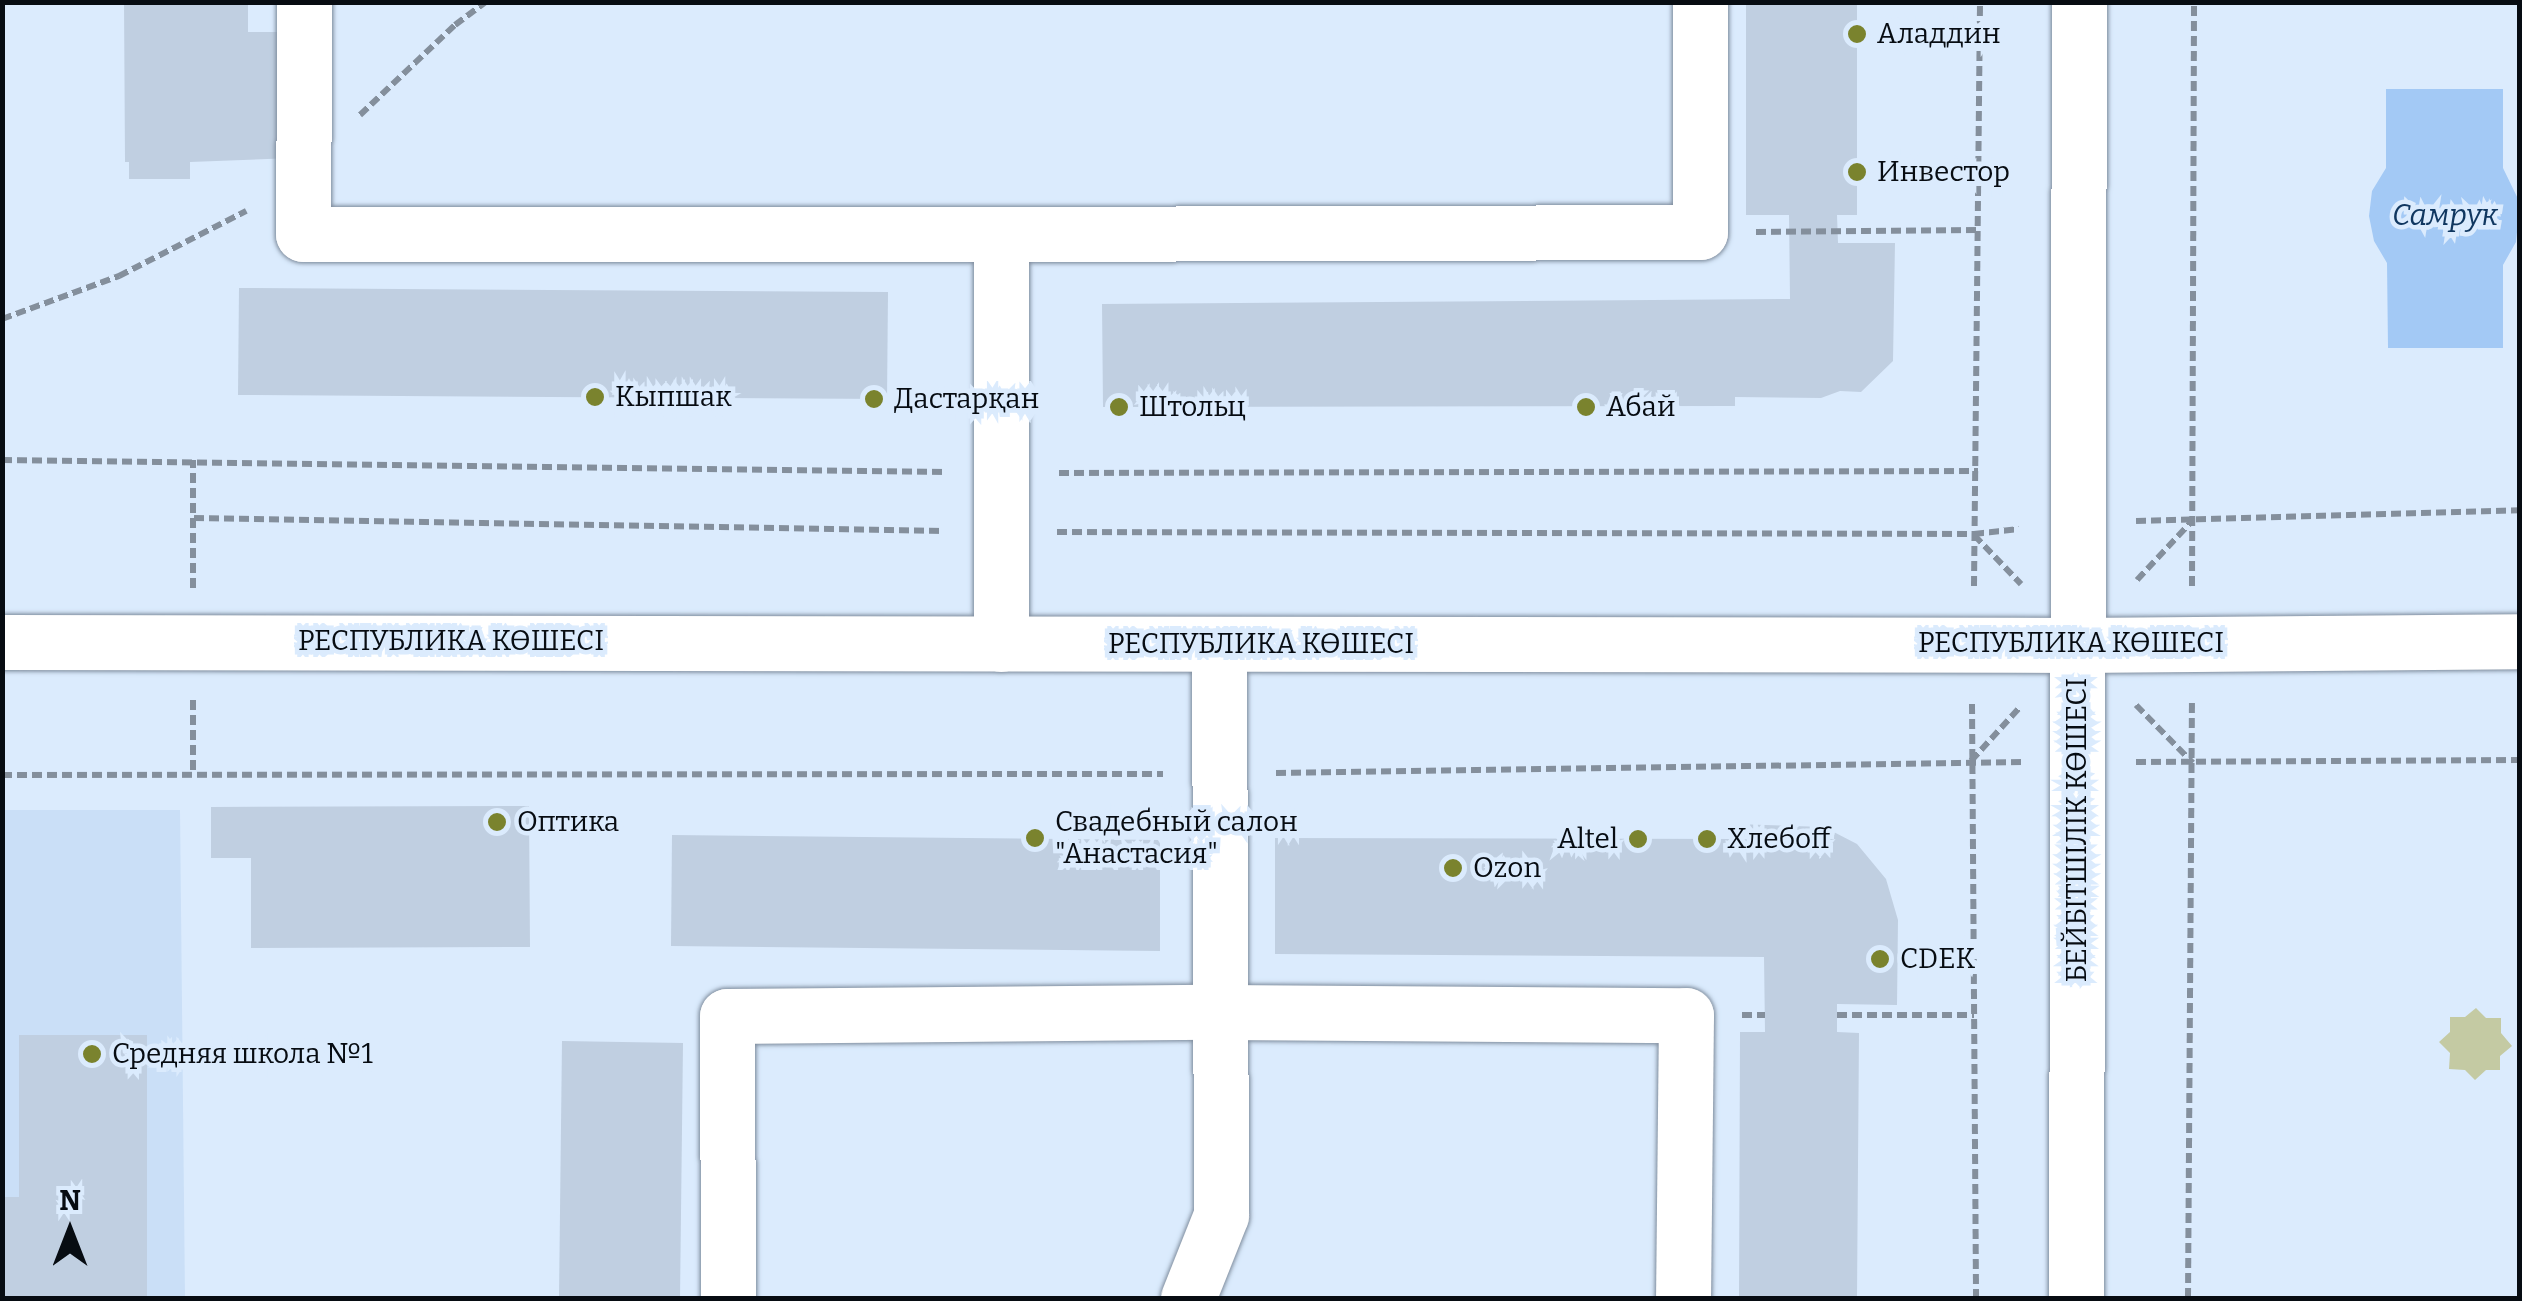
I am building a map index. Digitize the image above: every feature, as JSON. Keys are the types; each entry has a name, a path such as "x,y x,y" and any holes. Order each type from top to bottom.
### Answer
{"street":[{"path":"304,2 303,234 1700,232 1700,2"},
{"name":"БЕЙБІТШІЛІК КӨШЕСІ","path":"2076,1298 2080,2"},
{"path":"1001,234 1001,644"},
{"name":"РЕСПУБЛИКА КӨШЕСІ","path":"2,642 2077,645 2520,641"},
{"path":"1188,1298 1221,1215 1218,644"},
{"path":"728,1298 727,1016 1221,1012 1686,1015 1683,1298"}],"path":[{"path":"2192,590 2194,2"},
{"path":"1790,231 1978,230"},
{"path":"2123,522 2520,510"},
{"path":"194,518 1000,532 1974,534"},
{"path":"2188,1298 2192,702"},
{"path":"2,775 1217,774 2520,760"},
{"path":"1837,1015 1974,1015"}],"shaded area":[{"name":"Средняя школа №1","path":"3,810 180,810 185,1298 3,1298"}],"green space":[{"path":"2476,1008 2486,1018 2501,1018 2501,1033 2512,1046 2500,1056 2500,1070 2486,1070 2475,1080 2465,1070 2449,1069 2450,1053 2439,1042 2450,1032 2450,1017 2465,1017"}],"water":[{"name":"Самрук","path":"2386,89 2503,89 2503,168 2520,203 2516,242 2503,265 2503,348 2388,348 2387,263 2374,241 2369,216 2372,191 2386,168"}],"building":[{"path":"124,2 248,2 248,32 294,32 294,158 190,162 190,179 129,179 129,162 125,162"},
{"path":"1746,2 1857,2 1857,215 1837,215 1838,243 1895,243 1893,361 1861,392 1840,391 1821,398 1735,397 1735,406 1103,407 1102,304 1790,299 1789,215 1746,215"},
{"path":"239,288 888,292 887,399 238,395"},
{"path":"529,806 530,947 251,948 251,858 211,858 211,807"},
{"path":"1736,824 1824,827 1857,844 1886,879 1898,920 1897,1005 1837,1004 1837,1032 1859,1033 1857,1298 1739,1298 1740,1032 1765,1032 1764,957 1275,954 1275,838 1736,839"},
{"path":"672,835 1160,840 1160,951 671,946"},
{"path":"19,1035 147,1035 147,1298 2,1298 2,1197 19,1197"},
{"path":"562,1041 683,1043 680,1298 559,1298"}],"place":[{"name":"Аладдин","path":"1857,34"},
{"name":"Инвестор","path":"1857,172"},
{"name":"Кыпшак","path":"595,397"},
{"name":"Дастарқан","path":"874,399"},
{"name":"Штольц","path":"1119,407"},
{"name":"Абай","path":"1586,407"},
{"name":"Оптика","path":"497,822"},
{"name":"Свадебный салон \"Анастасия\"","path":"1035,838"},
{"name":"Altel","path":"1638,839"},
{"name":"Хлебoff","path":"1707,839"},
{"name":"Ozon","path":"1453,868"},
{"name":"CDEK","path":"1880,959"},
{"name":"Средняя школа №1","path":"92,1054"}]}
